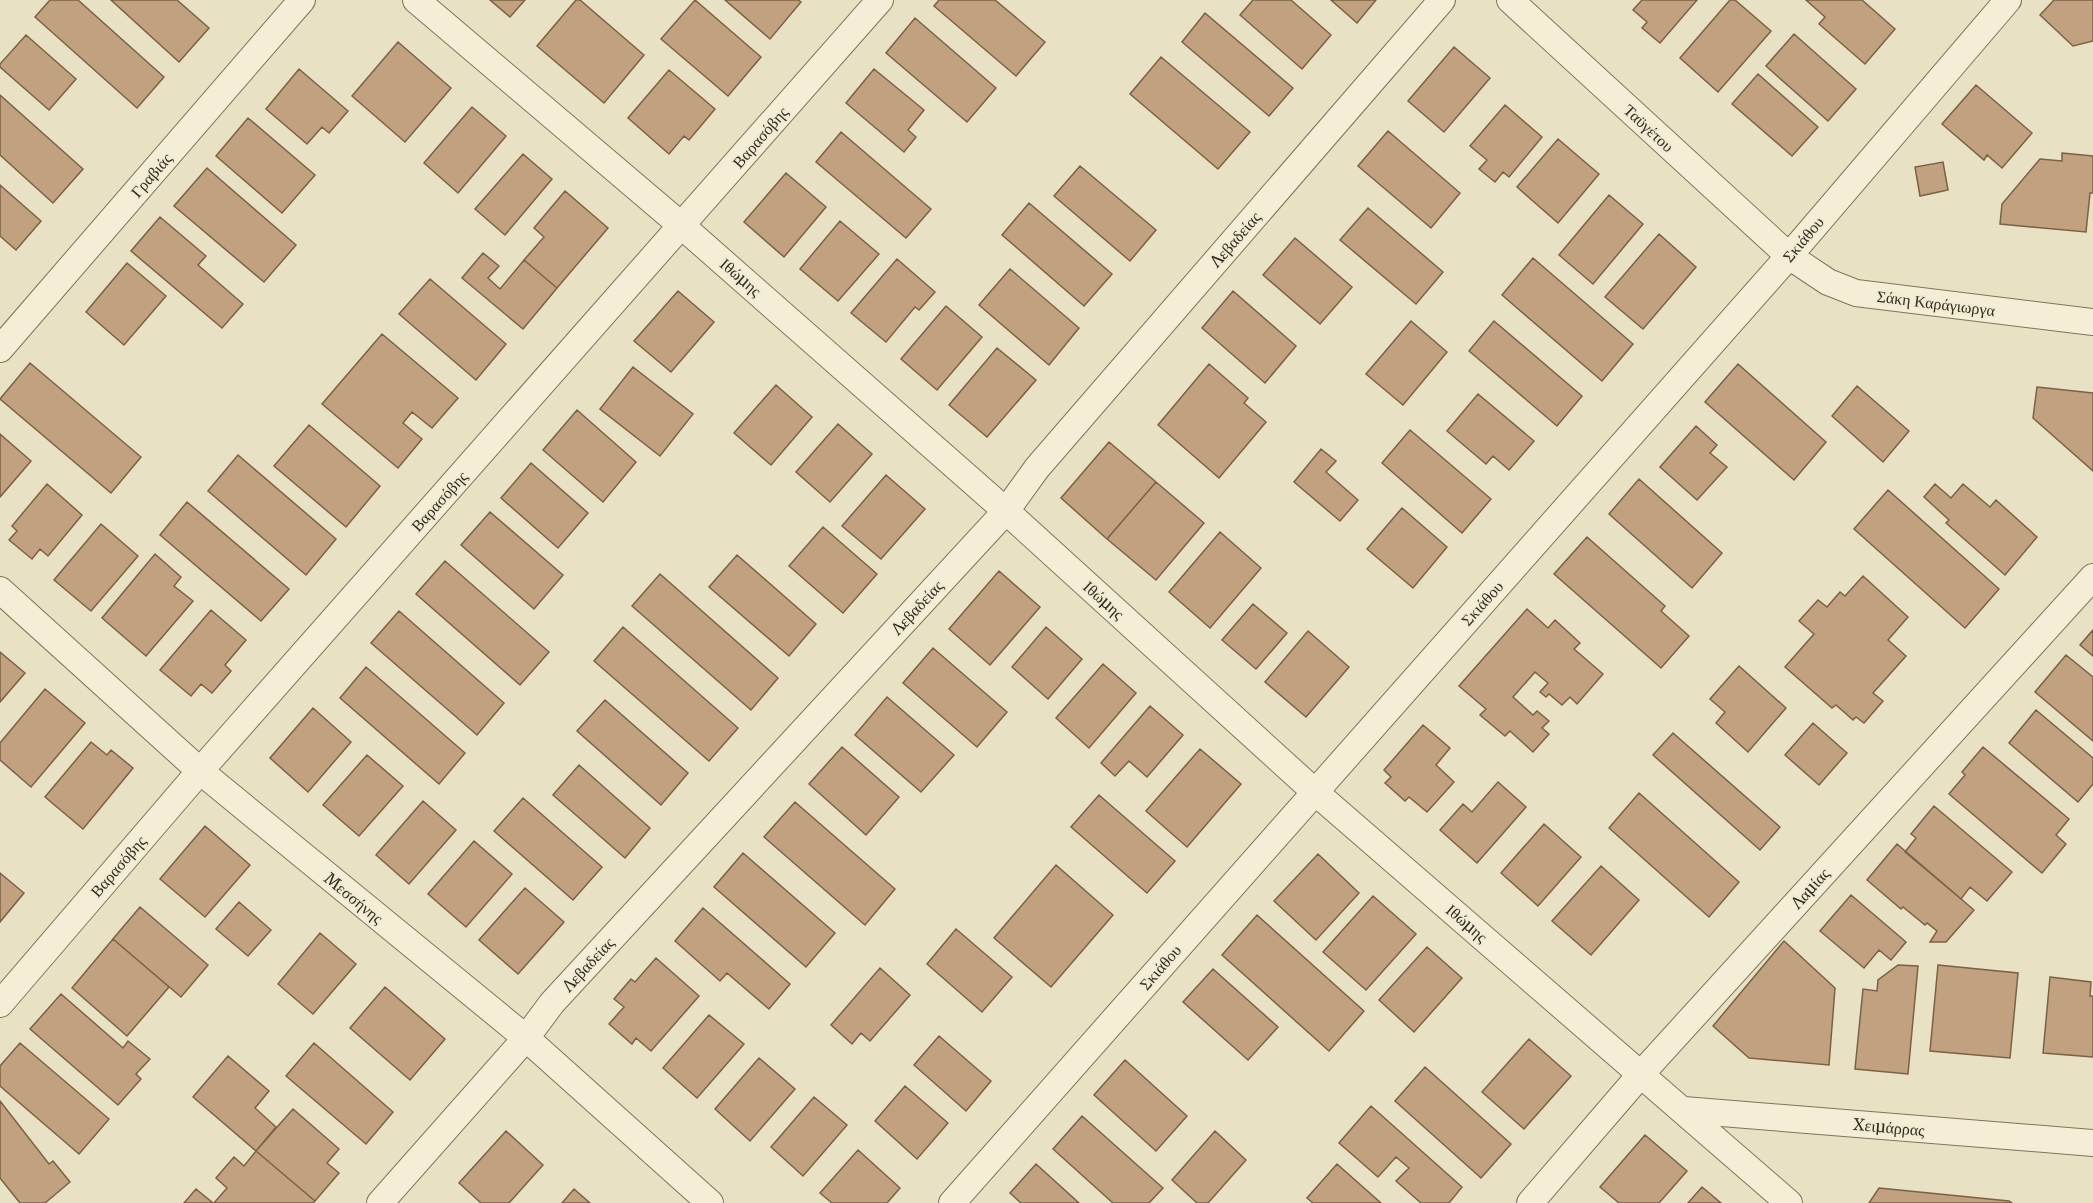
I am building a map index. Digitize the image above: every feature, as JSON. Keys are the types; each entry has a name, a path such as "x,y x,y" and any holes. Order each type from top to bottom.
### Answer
{"street":[{"name":"Γραβιάς","path":"0,349 302,0"},
{"name":"Ιθώμης","path":"416,0 682,226 1006,511 1315,792 1789,1203"},
{"name":"Βαρασόβης","path":"0,1004 200,771 880,0"},
{"name":"Λεβαδείας","path":"380,1203 526,1038 552,1003 1006,511 1037,468 1442,0"},
{"name":"Ταϋγέτου","path":"1510,0 1789,256"},
{"name":"Σκιάθου","path":"952,1203 1789,256 2008,0"},
{"name":"Σάκη Καράγιωργα","path":"1789,256 1828,282 1856,293 2093,322"},
{"name":"Λαμίας","path":"1530,1203 1641,1074 2093,577"},
{"name":"Μεσσήνης","path":"0,590 200,771 526,1038 710,1203"},
{"name":"Χειμάρρας","path":"1684,1110 2093,1143"}],"building":[{"path":"50,0 78,0 164,77 137,108 35,17"},
{"path":"111,0 177,0 209,28 179,62"},
{"path":"490,0 525,0 510,17"},
{"path":"576,0 580,0 644,55 604,103 537,46"},
{"path":"695,0 761,57 728,96 661,39"},
{"path":"725,0 798,0 801,2 770,39"},
{"path":"939,0 995,0 1045,42 1016,76 934,6"},
{"path":"1253,0 1291,0 1331,35 1302,69 1240,15"},
{"path":"1331,0 1376,0 1357,23"},
{"path":"1642,0 1697,0 1660,43 1642,28 1647,22 1633,10"},
{"path":"1730,0 1735,0 1771,31 1718,92 1680,58"},
{"path":"1806,0 1862,0 1895,29 1865,64 1819,24 1825,17"},
{"path":"2054,0 2093,0 2093,41 2073,46 2040,15"},
{"path":"1205,13 1293,88 1269,116 1182,42"},
{"path":"915,18 996,88 967,122 886,53"},
{"path":"1794,34 1856,89 1828,121 1766,66"},
{"path":"26,35 76,79 49,110 0,67 0,64"},
{"path":"398,42 451,88 405,142 352,96"},
{"path":"1454,47 1490,78 1444,132 1408,101"},
{"path":"1161,57 1250,132 1218,169 1130,94"},
{"path":"299,69 348,111 329,133 322,127 307,144 266,109"},
{"path":"874,69 924,110 908,130 916,137 904,152 846,103"},
{"path":"669,70 715,109 689,140 684,136 669,154 628,118"},
{"path":"1758,74 1818,127 1792,156 1732,104"},
{"path":"1976,85 2032,133 2002,168 1987,155 1984,160 1942,124"},
{"path":"0,95 83,169 53,203 0,155"},
{"path":"1505,105 1542,137 1509,177 1503,172 1495,182 1479,169 1487,160 1470,146"},
{"path":"472,107 506,136 458,193 424,163"},
{"path":"248,118 315,175 282,213 216,156"},
{"path":"1388,131 1460,193 1431,228 1358,166"},
{"path":"841,132 931,209 906,238 816,162"},
{"path":"1558,139 1599,174 1558,223 1517,187"},
{"path":"2062,153 2093,156 2093,193 2090,193 2086,232 2000,224 2002,204 2040,159 2062,161"},
{"path":"523,154 552,179 505,235 475,209"},
{"path":"1943,162 1948,190 1920,196 1915,167"},
{"path":"1080,166 1156,230 1130,261 1054,196"},
{"path":"207,168 296,245 264,282 174,206"},
{"path":"786,173 826,207 784,257 744,222"},
{"path":"0,185 41,221 16,250 0,236"},
{"path":"565,191 608,228 557,288 524,260 544,237 534,228"},
{"path":"1609,195 1643,224 1593,284 1559,255"},
{"path":"1029,203 1112,274 1084,306 1002,235"},
{"path":"1368,208 1443,272 1416,304 1340,240"},
{"path":"160,217 206,256 198,265 243,304 222,328 131,251"},
{"path":"840,221 879,254 838,301 800,269"},
{"path":"1659,234 1696,267 1643,329 1605,297"},
{"path":"1295,238 1352,287 1320,324 1263,275"},
{"path":"483,253 499,266 488,278 500,289 524,260 557,288 523,329 462,278"},
{"path":"1533,258 1633,344 1602,381 1502,295"},
{"path":"897,259 935,292 919,310 915,307 886,342 851,313"},
{"path":"127,263 166,296 124,345 86,312"},
{"path":"1010,269 1079,328 1049,365 979,305"},
{"path":"430,279 506,344 476,380 399,314"},
{"path":"678,291 714,322 671,372 634,341"},
{"path":"1233,291 1296,346 1265,383 1202,328"},
{"path":"946,306 982,337 937,390 901,359"},
{"path":"1411,321 1447,352 1403,405 1366,374"},
{"path":"1494,321 1582,396 1557,426 1469,351"},
{"path":"382,334 458,398 432,428 412,412 403,423 422,439 398,468 322,404"},
{"path":"997,348 1036,380 987,437 949,405"},
{"path":"30,363 141,457 111,493 0,399"},
{"path":"1209,364 1248,398 1244,403 1266,422 1219,478 1158,425"},
{"path":"1738,364 1826,442 1794,480 1705,402"},
{"path":"633,367 693,414 660,456 600,409"},
{"path":"776,385 812,417 771,465 734,433"},
{"path":"1857,386 1909,431 1883,462 1832,416"},
{"path":"2037,387 2093,393 2093,471 2033,418"},
{"path":"1478,394 1534,441 1509,470 1493,456 1486,464 1447,431"},
{"path":"577,410 636,462 603,502 543,450"},
{"path":"838,424 872,454 830,502 796,472"},
{"path":"309,425 380,486 346,527 274,466"},
{"path":"1696,426 1717,445 1710,453 1727,467 1697,500 1660,467"},
{"path":"1410,430 1491,499 1462,533 1382,463"},
{"path":"0,434 31,461 0,497"},
{"path":"1109,442 1156,482 1107,539 1061,498"},
{"path":"1321,449 1336,461 1326,472 1358,500 1340,521 1294,482"},
{"path":"238,455 336,539 306,575 208,491"},
{"path":"531,463 588,513 558,548 501,498"},
{"path":"886,475 925,509 881,559 842,526"},
{"path":"1639,479 1722,553 1692,588 1609,514"},
{"path":"1156,482 1204,523 1156,580 1107,539"},
{"path":"47,484 82,515 48,556 40,549 32,559 9,540 17,531 12,526"},
{"path":"1935,484 1951,498 1963,484 1990,507 1996,500 2037,537 2005,575 1946,523 1949,520 1924,497"},
{"path":"1888,490 1999,589 1965,628 1854,529"},
{"path":"187,502 289,589 261,621 160,535"},
{"path":"1402,508 1447,547 1413,588 1367,549"},
{"path":"490,512 563,575 534,609 461,545"},
{"path":"101,524 138,556 91,611 54,580"},
{"path":"823,527 877,574 843,613 789,566"},
{"path":"1220,532 1261,568 1210,628 1169,592"},
{"path":"1587,537 1665,606 1661,611 1689,636 1661,668 1554,574"},
{"path":"155,554 181,577 174,586 193,601 146,656 102,618"},
{"path":"737,555 816,624 789,656 709,587"},
{"path":"445,561 549,652 520,685 416,594"},
{"path":"999,571 1040,607 990,665 949,629"},
{"path":"660,574 778,678 751,710 632,606"},
{"path":"1863,576 1908,617 1888,640 1906,656 1873,693 1883,701 1864,723 1856,717 1853,720 1836,705 1832,708 1785,667 1814,634 1799,621 1818,600 1827,607 1840,592 1845,596"},
{"path":"1253,604 1287,633 1256,669 1222,640"},
{"path":"1527,609 1548,628 1555,620 1580,643 1574,649 1603,674 1577,704 1570,697 1562,705 1549,694 1546,697 1540,692 1548,683 1535,672 1513,697 1533,715 1537,711 1549,721 1542,728 1549,734 1533,752 1510,731 1505,736 1480,715 1486,709 1459,686"},
{"path":"211,610 246,640 225,665 231,671 212,693 201,684 191,696 160,670"},
{"path":"399,611 504,703 477,735 371,643"},
{"path":"623,627 738,728 709,761 594,661"},
{"path":"1046,627 1082,659 1048,699 1012,667"},
{"path":"2093,630 2093,656 2080,645"},
{"path":"1308,631 1349,667 1306,717 1265,682"},
{"path":"933,648 1007,712 977,747 903,683"},
{"path":"0,652 25,673 0,702"},
{"path":"2066,655 2093,677 2093,741 2035,692"},
{"path":"1103,664 1136,693 1089,748 1056,718"},
{"path":"1739,666 1786,708 1748,752 1716,723 1725,712 1710,699"},
{"path":"366,667 465,753 439,784 340,698"},
{"path":"45,689 85,723 31,787 0,760 0,743"},
{"path":"887,697 954,755 921,792 855,735"},
{"path":"605,700 688,773 661,805 577,731"},
{"path":"1150,706 1183,735 1147,777 1129,761 1115,776 1101,763"},
{"path":"313,708 351,742 308,792 270,758"},
{"path":"2036,710 2093,758 2093,784 2078,802 2009,743"},
{"path":"1813,723 1847,753 1819,785 1785,755"},
{"path":"1423,725 1450,748 1436,765 1454,782 1427,812 1409,797 1405,801 1385,783 1391,777 1384,770"},
{"path":"1673,733 1780,827 1760,850 1653,755"},
{"path":"91,742 107,755 111,750 133,768 83,829 45,797"},
{"path":"842,747 899,797 866,835 809,784"},
{"path":"1983,747 2069,819 2056,835 2066,844 2042,873 1949,794 1965,775 1962,772"},
{"path":"1200,749 1241,784 1187,847 1146,811"},
{"path":"367,755 403,786 359,836 323,805"},
{"path":"579,765 650,828 625,858 553,795"},
{"path":"1498,782 1526,807 1477,863 1440,830 1463,804 1472,812"},
{"path":"1639,793 1739,882 1709,917 1609,828"},
{"path":"1099,795 1175,861 1147,893 1071,827"},
{"path":"523,798 602,867 573,900 494,831"},
{"path":"423,801 456,830 409,884 376,855"},
{"path":"795,802 895,889 865,925 764,837"},
{"path":"1934,806 2012,872 1987,901 1970,887 1961,899 1905,852 1916,838 1911,834"},
{"path":"1544,824 1581,857 1538,906 1501,873"},
{"path":"205,826 250,865 205,917 160,879"},
{"path":"474,841 512,874 466,927 428,894"},
{"path":"1897,844 1974,910 1946,942 1930,942 1937,931 1927,923 1925,925 1903,907 1901,909 1867,880"},
{"path":"743,853 835,933 806,967 714,887"},
{"path":"1318,854 1359,893 1316,940 1274,901"},
{"path":"1056,865 1113,915 1051,987 994,938"},
{"path":"1601,866 1639,900 1591,955 1552,921"},
{"path":"0,873 24,893 0,922"},
{"path":"525,888 564,922 518,974 479,940"},
{"path":"1851,895 1906,942 1891,960 1879,950 1864,968 1820,931"},
{"path":"1373,896 1416,934 1366,990 1323,952"},
{"path":"239,902 271,930 248,956 216,929"},
{"path":"140,907 208,965 181,997 113,939"},
{"path":"703,908 790,984 769,1009 727,973 720,981 675,941"},
{"path":"1257,915 1364,1011 1329,1051 1222,955"},
{"path":"956,929 1012,977 982,1012 927,964"},
{"path":"320,933 356,964 313,1014 278,984"},
{"path":"113,939 169,987 127,1036 72,988"},
{"path":"1784,941 1835,988 1829,1065 1749,1058 1713,1026"},
{"path":"1427,947 1462,978 1414,1032 1379,1000"},
{"path":"656,958 699,996 651,1051 636,1038 632,1044 609,1024 624,1007 614,999 631,979 635,982"},
{"path":"1898,965 1918,966 1908,1074 1855,1069 1863,989 1877,991 1878,980"},
{"path":"1938,965 2018,973 2010,1058 1930,1051"},
{"path":"880,968 910,995 870,1041 861,1033 852,1044 831,1025"},
{"path":"1213,969 1278,1027 1248,1060 1183,1002"},
{"path":"2050,977 2091,982 2093,1057 2043,1053"},
{"path":"385,987 445,1039 410,1080 350,1028"},
{"path":"61,994 123,1048 128,1041 150,1059 136,1074 141,1079 118,1105 30,1029"},
{"path":"709,1015 744,1044 697,1098 663,1068"},
{"path":"939,1036 991,1081 966,1111 914,1065"},
{"path":"1529,1039 1571,1076 1524,1129 1482,1092"},
{"path":"20,1043 109,1119 79,1154 0,1086 0,1066"},
{"path":"314,1043 393,1112 366,1144 286,1076"},
{"path":"228,1056 269,1091 255,1108 276,1127 256,1151 193,1097"},
{"path":"759,1058 795,1089 750,1141 715,1109"},
{"path":"1125,1060 1187,1116 1156,1151 1094,1095"},
{"path":"1425,1067 1511,1144 1481,1178 1395,1101"},
{"path":"905,1086 948,1123 917,1159 875,1121"},
{"path":"814,1097 847,1125 803,1176 771,1147"},
{"path":"0,1101 49,1164 53,1161 70,1182 45,1203 20,1203 0,1178"},
{"path":"1371,1106 1462,1187 1449,1203 1421,1203 1396,1181 1409,1168 1396,1157 1378,1177 1339,1143"},
{"path":"293,1109 339,1149 327,1163 339,1173 315,1201 256,1151"},
{"path":"1082,1116 1163,1188 1149,1203 1113,1203 1053,1149"},
{"path":"506,1131 543,1165 509,1203 481,1203 459,1183"},
{"path":"1215,1131 1246,1160 1208,1203 1197,1203 1172,1180"},
{"path":"1645,1135 1687,1171 1659,1203 1619,1203 1600,1187"},
{"path":"858,1150 900,1188 887,1203 832,1203 820,1193"},
{"path":"256,1151 315,1201 313,1203 214,1203 227,1188 216,1178 234,1157 244,1166"},
{"path":"1036,1164 1079,1203 1021,1203 1010,1193"},
{"path":"1337,1164 1381,1203 1313,1203 1307,1198"},
{"path":"1702,1187 1721,1203 1688,1203"},
{"path":"1879,1188 2009,1201 2012,1203 1869,1203"},
{"path":"196,1189 213,1203 184,1203"},
{"path":"574,1189 590,1203 562,1203"}]}
